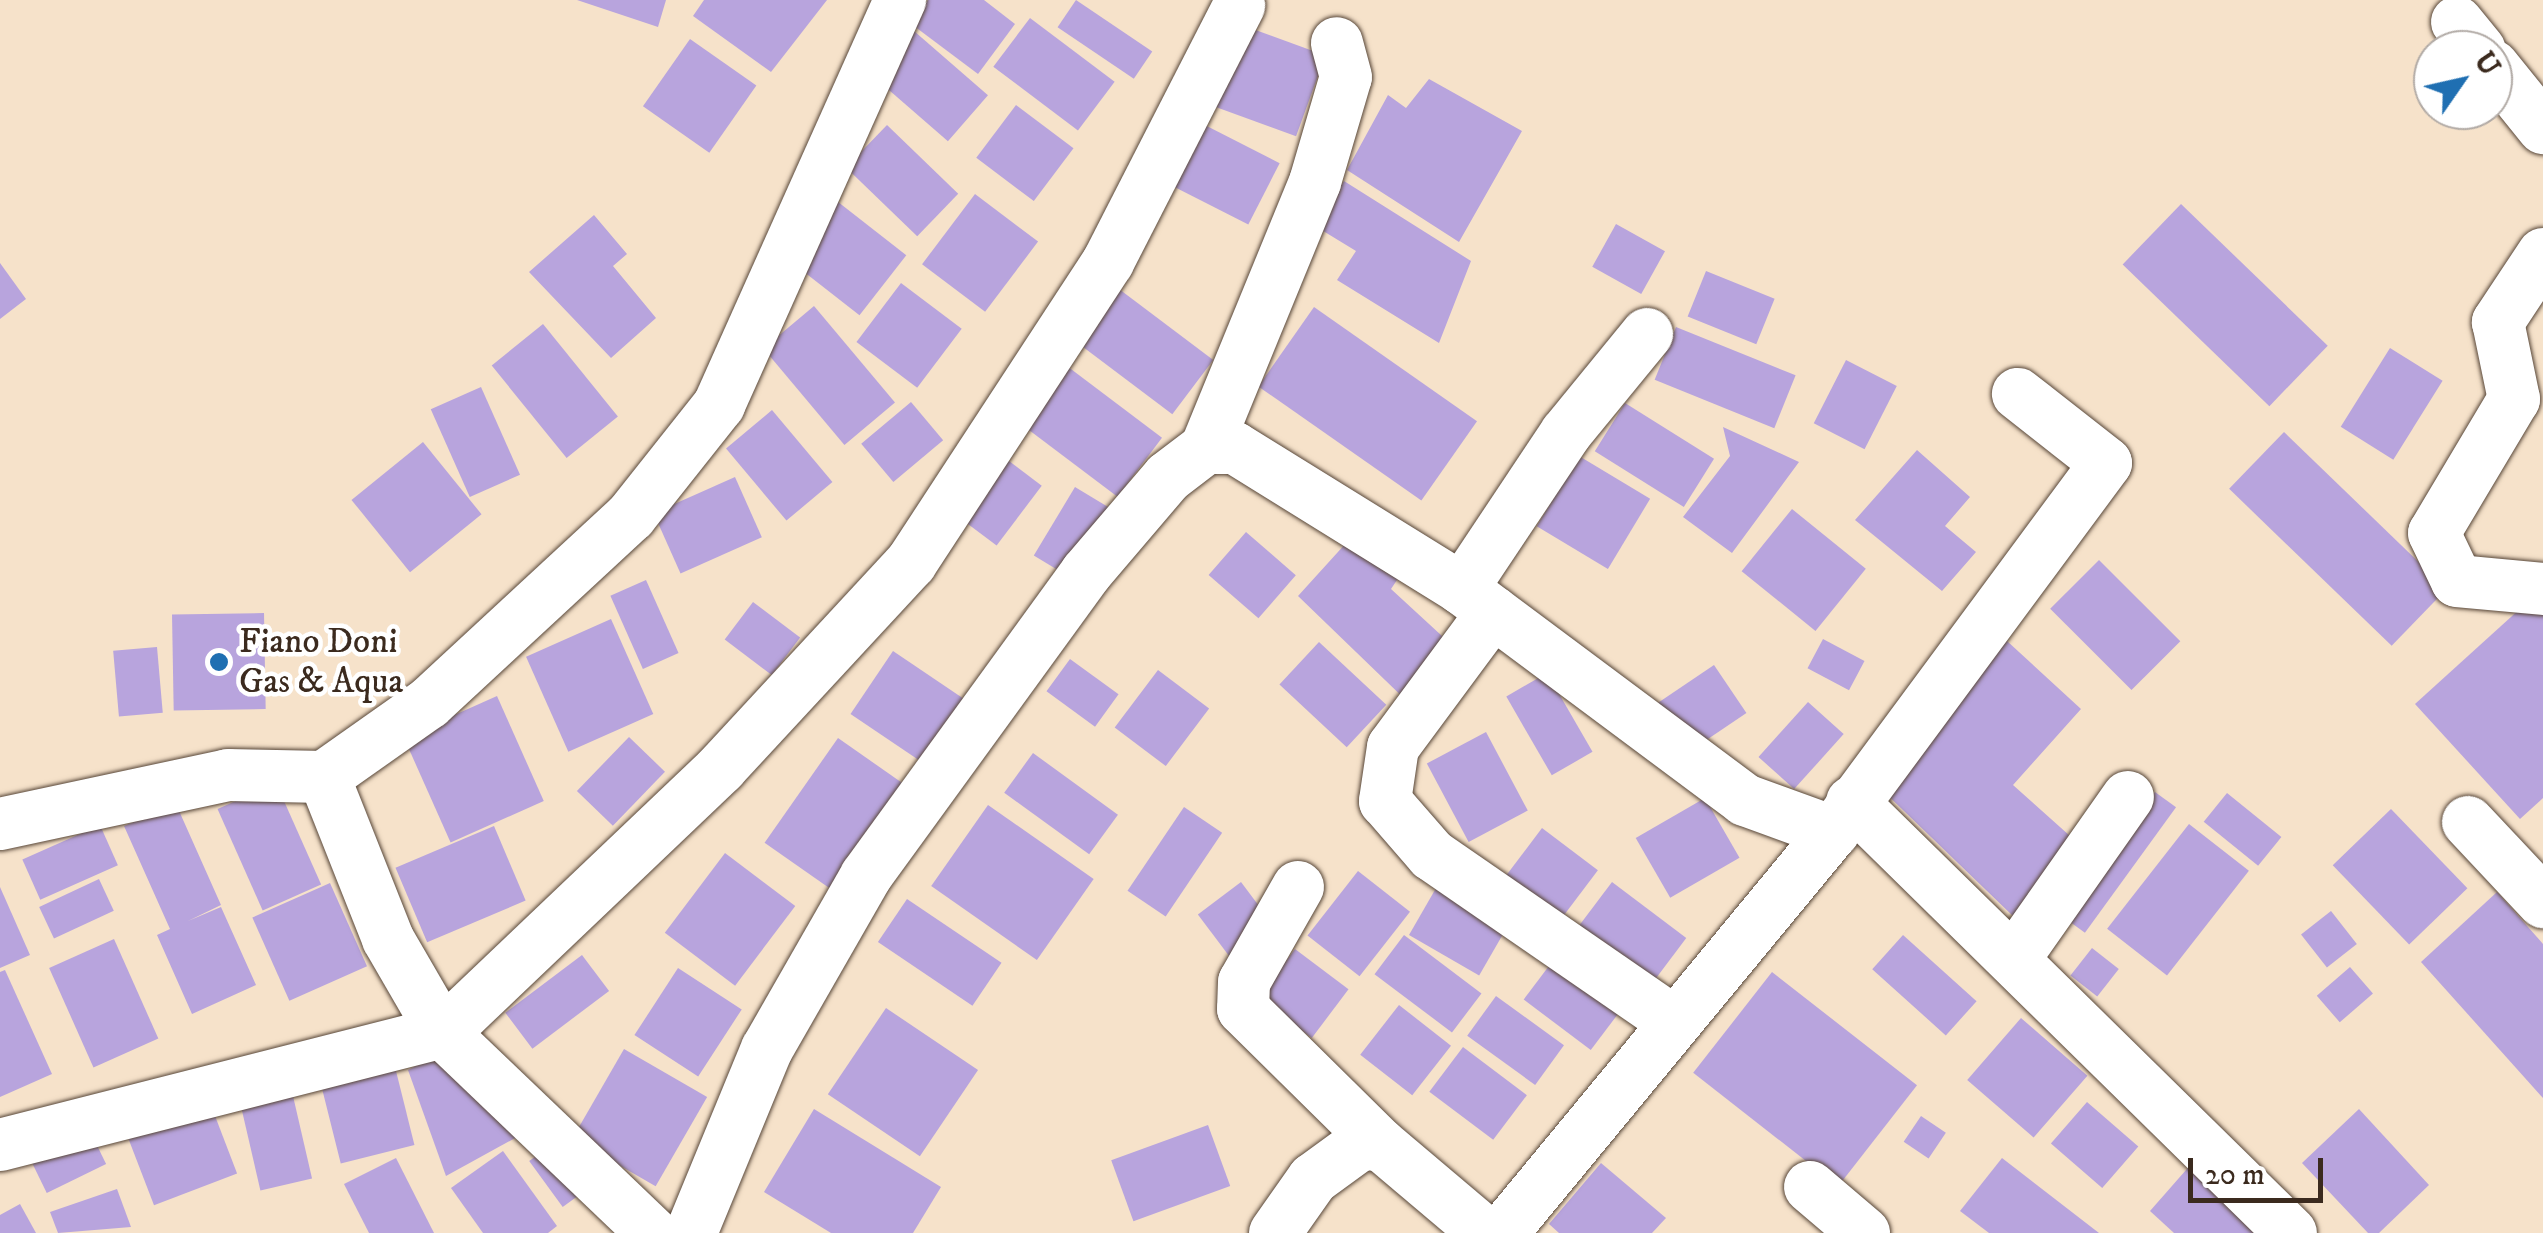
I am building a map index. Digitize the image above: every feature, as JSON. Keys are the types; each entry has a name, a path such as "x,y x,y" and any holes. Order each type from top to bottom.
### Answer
{"street":[{"path":"0,824 228,775 324,777 429,704 631,516 719,405 900,0"},
{"path":"0,1146 442,1032 721,768 910,563 1108,262 1239,6"},
{"path":"691,1233 768,1049 866,876 1086,573 1168,476 1206,448 1314,182 1346,77 1337,43"},
{"path":"2513,91 2543,128"},
{"path":"2543,254 2498,322 2514,400 2434,532 2457,581 2543,590"},
{"path":"1647,334 1566,434 1393,748 1384,801 1432,854 1674,1022"},
{"path":"1502,1233 1842,817 2106,463 2018,394"},
{"path":"1206,448 1235,448 1477,600 1745,800 1842,817 2014,959 2291,1233"},
{"path":"324,777 388,939 442,1032 652,1233"},
{"path":"2014,959 2128,797"},
{"path":"2468,822 2543,902"},
{"path":"1298,886 1244,982 1244,1009 1381,1145 1485,1233"},
{"path":"1275,1233 1340,1153 1381,1145"},
{"path":"1810,1187 1864,1233"}],"building":[{"path":"577,0 666,0 658,27"},
{"path":"704,0 827,0 771,72 693,16"},
{"path":"928,0 984,0 1015,24 978,74 910,23"},
{"path":"1076,0 1152,51 1134,79 1058,27"},
{"path":"1030,18 1115,82 1078,131 993,67"},
{"path":"1239,24 1325,55 1296,136 1210,105"},
{"path":"914,31 988,95 948,141 874,77"},
{"path":"690,39 756,85 709,153 643,106"},
{"path":"1429,79 1522,131 1459,242 1347,170 1388,95 1406,108"},
{"path":"1016,105 1074,148 1034,201 976,158"},
{"path":"1195,120 1280,163 1248,225 1164,181"},
{"path":"887,125 958,194 917,236 846,167"},
{"path":"1344,181 1471,261 1439,343 1337,280 1356,251 1315,226"},
{"path":"975,194 1038,242 985,312 922,264"},
{"path":"833,198 906,255 859,315 786,258"},
{"path":"2181,204 2328,346 2269,406 2123,264"},
{"path":"594,215 627,254 613,266 656,318 611,358 529,272"},
{"path":"1616,224 1665,251 1641,294 1592,267"},
{"path":"0,263 26,299 0,319"},
{"path":"1706,271 1775,299 1756,344 1688,316"},
{"path":"901,283 962,329 917,388 856,342"},
{"path":"1119,289 1213,360 1172,414 1078,343"},
{"path":"814,306 895,403 844,445 763,348"},
{"path":"1314,307 1477,421 1421,501 1258,386"},
{"path":"543,324 618,416 567,458 492,366"},
{"path":"1676,327 1796,375 1774,428 1655,380"},
{"path":"2390,348 2443,381 2393,460 2341,427"},
{"path":"1055,357 1162,438 1117,497 1010,416"},
{"path":"1846,360 1897,386 1865,449 1814,423"},
{"path":"481,387 520,475 470,497 431,409"},
{"path":"911,402 943,440 893,482 861,444"},
{"path":"1625,403 1714,459 1684,507 1595,451"},
{"path":"772,410 832,482 786,521 726,449"},
{"path":"1723,427 1799,462 1732,553 1683,517 1730,456"},
{"path":"2284,432 2447,589 2392,646 2229,489"},
{"path":"423,442 482,514 410,572 352,500"},
{"path":"1917,450 1970,497 1945,526 1976,552 1942,591 1855,520"},
{"path":"1579,456 1650,499 1608,569 1537,526"},
{"path":"1005,458 1042,486 997,546 960,518"},
{"path":"735,477 762,537 681,573 654,513"},
{"path":"1075,487 1111,509 1070,577 1034,556"},
{"path":"1792,509 1866,569 1815,631 1742,571"},
{"path":"1246,532 1296,575 1258,618 1209,575"},
{"path":"1347,542 1399,577 1391,589 1454,647 1414,708 1298,596"},
{"path":"2099,560 2180,641 2132,690 2050,609"},
{"path":"646,580 679,653 643,669 610,596"},
{"path":"2533,597 2543,608 2543,798 2520,819 2415,704"},
{"path":"753,602 800,638 772,675 725,640"},
{"name":"Fiano Doni Gas & Aqua","path":"264,613 266,709 174,711 172,615"},
{"path":"611,619 653,714 568,752 526,657"},
{"path":"1823,639 1864,661 1849,690 1808,668"},
{"path":"2007,641 2081,709 2013,785 2079,844 2014,917 1877,785"},
{"path":"1319,642 1386,705 1347,747 1279,684"},
{"path":"157,647 163,713 119,717 113,651"},
{"path":"893,651 976,707 933,770 851,714"},
{"path":"1070,659 1119,694 1095,727 1046,691"},
{"path":"1714,665 1746,713 1691,751 1658,702"},
{"path":"1158,670 1209,709 1166,766 1115,728"},
{"path":"1547,673 1592,752 1552,775 1506,696"},
{"path":"497,696 544,801 451,843 404,737"},
{"path":"1808,702 1844,734 1794,789 1758,757"},
{"path":"1486,732 1528,811 1469,842 1427,763"},
{"path":"629,737 665,772 613,826 577,791"},
{"path":"838,738 913,791 840,896 765,843"},
{"path":"1033,753 1118,815 1089,854 1004,793"},
{"path":"276,783 321,884 263,910 218,809"},
{"path":"2155,792 2176,807 2085,933 2064,917"},
{"path":"2227,793 2281,837 2258,866 2204,822"},
{"path":"1705,798 1740,858 1670,898 1636,838"},
{"path":"176,804 221,905 188,921 221,907 256,985 192,1014 157,935 170,929 124,826"},
{"path":"988,805 1094,879 1037,960 931,886"},
{"path":"1184,807 1222,833 1166,916 1128,891"},
{"path":"2391,809 2467,888 2409,944 2333,865"},
{"path":"2189,824 2249,871 2167,976 2107,929"},
{"path":"100,825 118,865 40,900 22,860"},
{"path":"494,826 526,901 427,942 396,868"},
{"path":"1542,828 1598,870 1556,925 1500,883"},
{"path":"725,853 795,906 735,986 665,933"},
{"path":"1358,871 1410,912 1360,976 1308,936"},
{"path":"1443,876 1513,916 1479,975 1409,935"},
{"path":"99,879 114,911 54,939 39,907"},
{"path":"1241,882 1274,926 1231,958 1198,914"},
{"path":"1612,882 1686,938 1647,991 1572,935"},
{"path":"330,883 367,966 289,1001 252,918"},
{"path":"0,887 30,955 0,968"},
{"path":"2497,892 2543,944 2543,1098 2421,962"},
{"path":"907,899 1002,963 972,1006 878,942"},
{"path":"2331,911 2357,944 2327,967 2301,934"},
{"path":"1404,935 1481,993 1452,1033 1375,974"},
{"path":"1903,935 1977,1001 1946,1035 1872,969"},
{"path":"114,939 158,1039 93,1067 49,968"},
{"path":"2092,948 2119,969 2097,997 2070,976"},
{"path":"1295,949 1349,989 1312,1038 1258,998"},
{"path":"1558,954 1625,1005 1591,1050 1524,1000"},
{"path":"582,955 609,991 532,1049 505,1013"},
{"path":"2350,967 2373,993 2340,1022 2317,996"},
{"path":"678,968 742,1009 698,1076 634,1035"},
{"path":"5,970 52,1074 0,1097 0,972"},
{"path":"1772,972 1917,1085 1838,1186 1693,1073"},
{"path":"1496,996 1564,1045 1535,1085 1467,1036"},
{"path":"1399,1005 1451,1046 1412,1095 1360,1055"},
{"path":"886,1008 978,1070 920,1156 828,1094"},
{"path":"2021,1018 2087,1076 2034,1138 1967,1080"},
{"path":"453,1047 517,1137 446,1176 408,1070"},
{"path":"1463,1047 1527,1095 1493,1140 1429,1092"},
{"path":"624,1049 707,1097 656,1186 572,1138"},
{"path":"391,1051 414,1145 341,1164 317,1069"},
{"path":"290,1083 312,1178 260,1190 238,1095"},
{"path":"207,1095 237,1173 154,1205 124,1127"},
{"path":"2087,1102 2138,1147 2102,1188 2051,1144"},
{"path":"814,1109 941,1187 913,1233 831,1233 764,1192"},
{"path":"2359,1109 2429,1185 2379,1233 2368,1233 2302,1163"},
{"path":"1921,1116 1946,1133 1929,1158 1904,1142"},
{"path":"1208,1125 1230,1186 1133,1221 1111,1160"},
{"path":"89,1129 106,1164 47,1193 30,1158"},
{"path":"547,1148 581,1194 563,1207 529,1161"},
{"path":"503,1151 557,1226 548,1233 483,1233 451,1188"},
{"path":"396,1158 434,1233 369,1233 344,1184"},
{"path":"2002,1158 2099,1233 1989,1233 1960,1211"},
{"path":"2193,1162 2272,1233 2174,1233 2150,1211"},
{"path":"1601,1163 1666,1218 1652,1233 1559,1233 1549,1224"},
{"path":"117,1189 131,1227 58,1233 50,1212"},
{"path":"20,1204 36,1233 0,1233 0,1215"}],"place":[{"name":"Fiano Doni Gas & Aqua","path":"219,662"}]}
